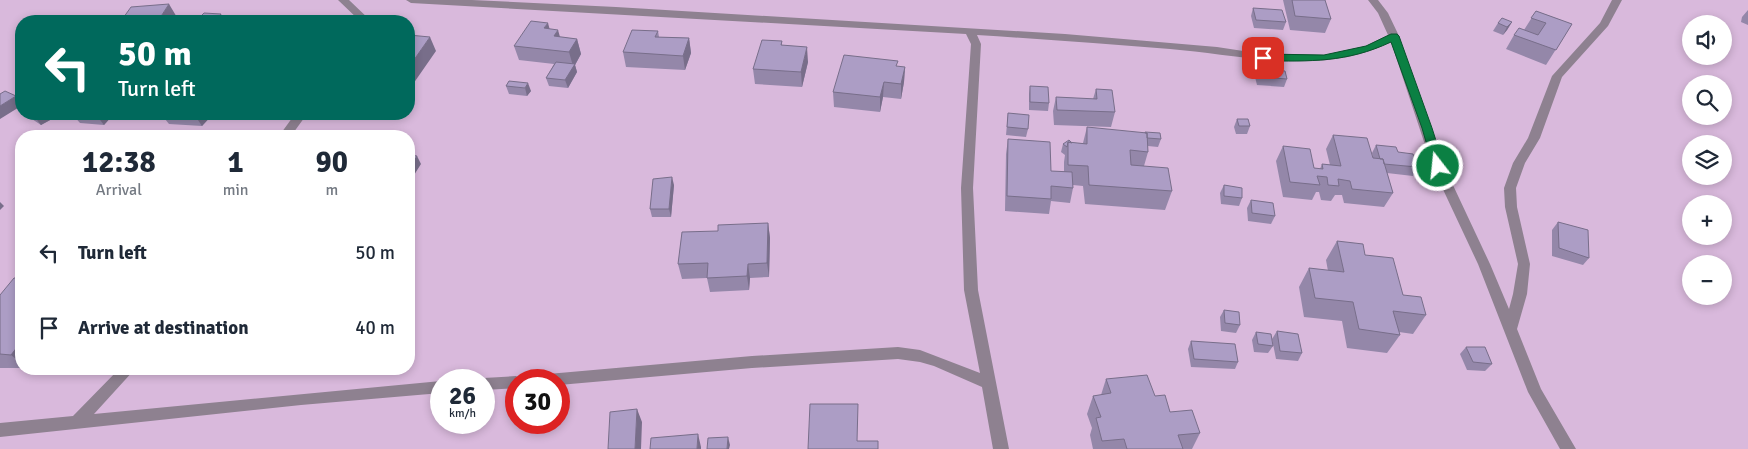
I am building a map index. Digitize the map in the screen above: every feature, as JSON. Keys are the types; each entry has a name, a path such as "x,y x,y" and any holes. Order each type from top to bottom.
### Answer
{"street":[{"path":"343,0 359,15"},
{"path":"411,0 713,16 1159,44 1217,50 1263,58 1324,58 1342,55 1369,49 1394,36"},
{"path":"1373,0 1383,13 1394,36 1427,128 1438,166 1480,256 1535,392 1568,449"},
{"path":"1510,329 1520,294 1524,264 1511,207 1510,188 1518,163 1534,138 1557,76 1604,24 1617,0"},
{"path":"970,32 976,44 967,188 971,290 987,383 994,407 1001,449"},
{"path":"570,378 752,362 898,353 938,362 987,383"},
{"path":"77,422 122,375"},
{"path":"0,430 301,399 430,388"}],"building":[{"path":"1292,0 1325,0 1331,19 1295,16"},
{"path":"169,4 162,15 125,15 131,7"},
{"path":"1253,8 1282,10 1286,22 1256,20"},
{"path":"1536,11 1572,24 1556,50 1514,35 1519,28 1538,35 1546,23 1531,18"},
{"path":"204,13 221,14 220,15 202,15"},
{"path":"1502,18 1512,22 1507,27 1498,23"},
{"path":"531,21 548,23 544,28 558,30 554,36 577,39 569,52 514,46"},
{"path":"632,30 658,31 655,37 689,38 683,56 623,52"},
{"path":"415,36 430,37 415,58"},
{"path":"762,40 782,41 781,45 807,47 801,72 753,69"},
{"path":"844,55 898,61 896,66 905,67 901,84 884,82 880,97 833,92"},
{"path":"556,62 575,64 565,80 546,78"},
{"path":"1258,69 1285,71 1287,79 1261,77"},
{"path":"509,81 528,83 525,88 506,86"},
{"path":"1030,86 1048,87 1049,103 1030,102"},
{"path":"1096,89 1112,90 1115,112 1057,110 1056,97 1097,99"},
{"path":"5,91 15,97 0,106 0,94"},
{"path":"1008,113 1029,115 1028,129 1007,127"},
{"path":"1237,119 1248,119 1250,126 1239,126"},
{"path":"1087,127 1147,133 1148,152 1130,150 1131,165 1168,168 1172,191 1089,185 1088,166 1068,165 1068,142 1087,144"},
{"path":"1145,132 1160,133 1161,139 1147,138 1147,133"},
{"path":"1333,135 1367,138 1373,158 1383,159 1393,193 1352,189 1350,181 1338,179 1339,186 1328,185 1327,177 1317,176 1320,185 1290,182 1283,146 1310,149 1314,168 1323,169 1322,164 1341,166"},
{"path":"1008,139 1050,142 1051,171 1072,172 1073,188 1051,186 1051,199 1007,196"},
{"path":"1069,140 1072,143 1068,142 1067,147 1063,144"},
{"path":"1376,145 1396,147 1398,152 1413,154 1417,167 1384,164 1383,159 1380,159"},
{"path":"672,177 669,209 650,209 653,179"},
{"path":"1224,185 1242,188 1242,198 1224,196"},
{"path":"1251,200 1273,203 1275,216 1252,213"},
{"path":"1558,222 1588,230 1589,258 1559,248"},
{"path":"768,223 767,263 748,264 747,276 707,278 708,263 678,264 682,232 718,231 718,225"},
{"path":"1337,241 1363,244 1365,255 1393,258 1403,295 1421,297 1426,315 1393,311 1400,335 1359,329 1353,302 1315,298 1309,268 1344,272"},
{"path":"15,278 15,350 11,355 0,354 0,295"},
{"path":"1224,310 1239,312 1240,325 1225,323"},
{"path":"1277,331 1298,334 1302,353 1280,351"},
{"path":"1256,332 1271,334 1273,346 1258,344"},
{"path":"1191,341 1235,344 1238,362 1194,359"},
{"path":"1466,347 1485,347 1492,364 1473,362"},
{"path":"1147,375 1155,396 1165,395 1170,412 1192,410 1200,433 1178,435 1183,449 1127,449 1124,439 1102,441 1096,418 1101,417 1093,396 1111,393 1106,379"},
{"path":"810,404 858,404 857,441 878,441 878,449 808,449"},
{"path":"637,409 635,449 608,449 610,412"},
{"path":"698,434 697,449 650,449 651,438"},
{"path":"728,437 727,449 707,449 708,438"}],"route":[{"path":"1263,58 1324,58 1342,55 1369,49 1394,36 1427,128 1438,166"}]}
